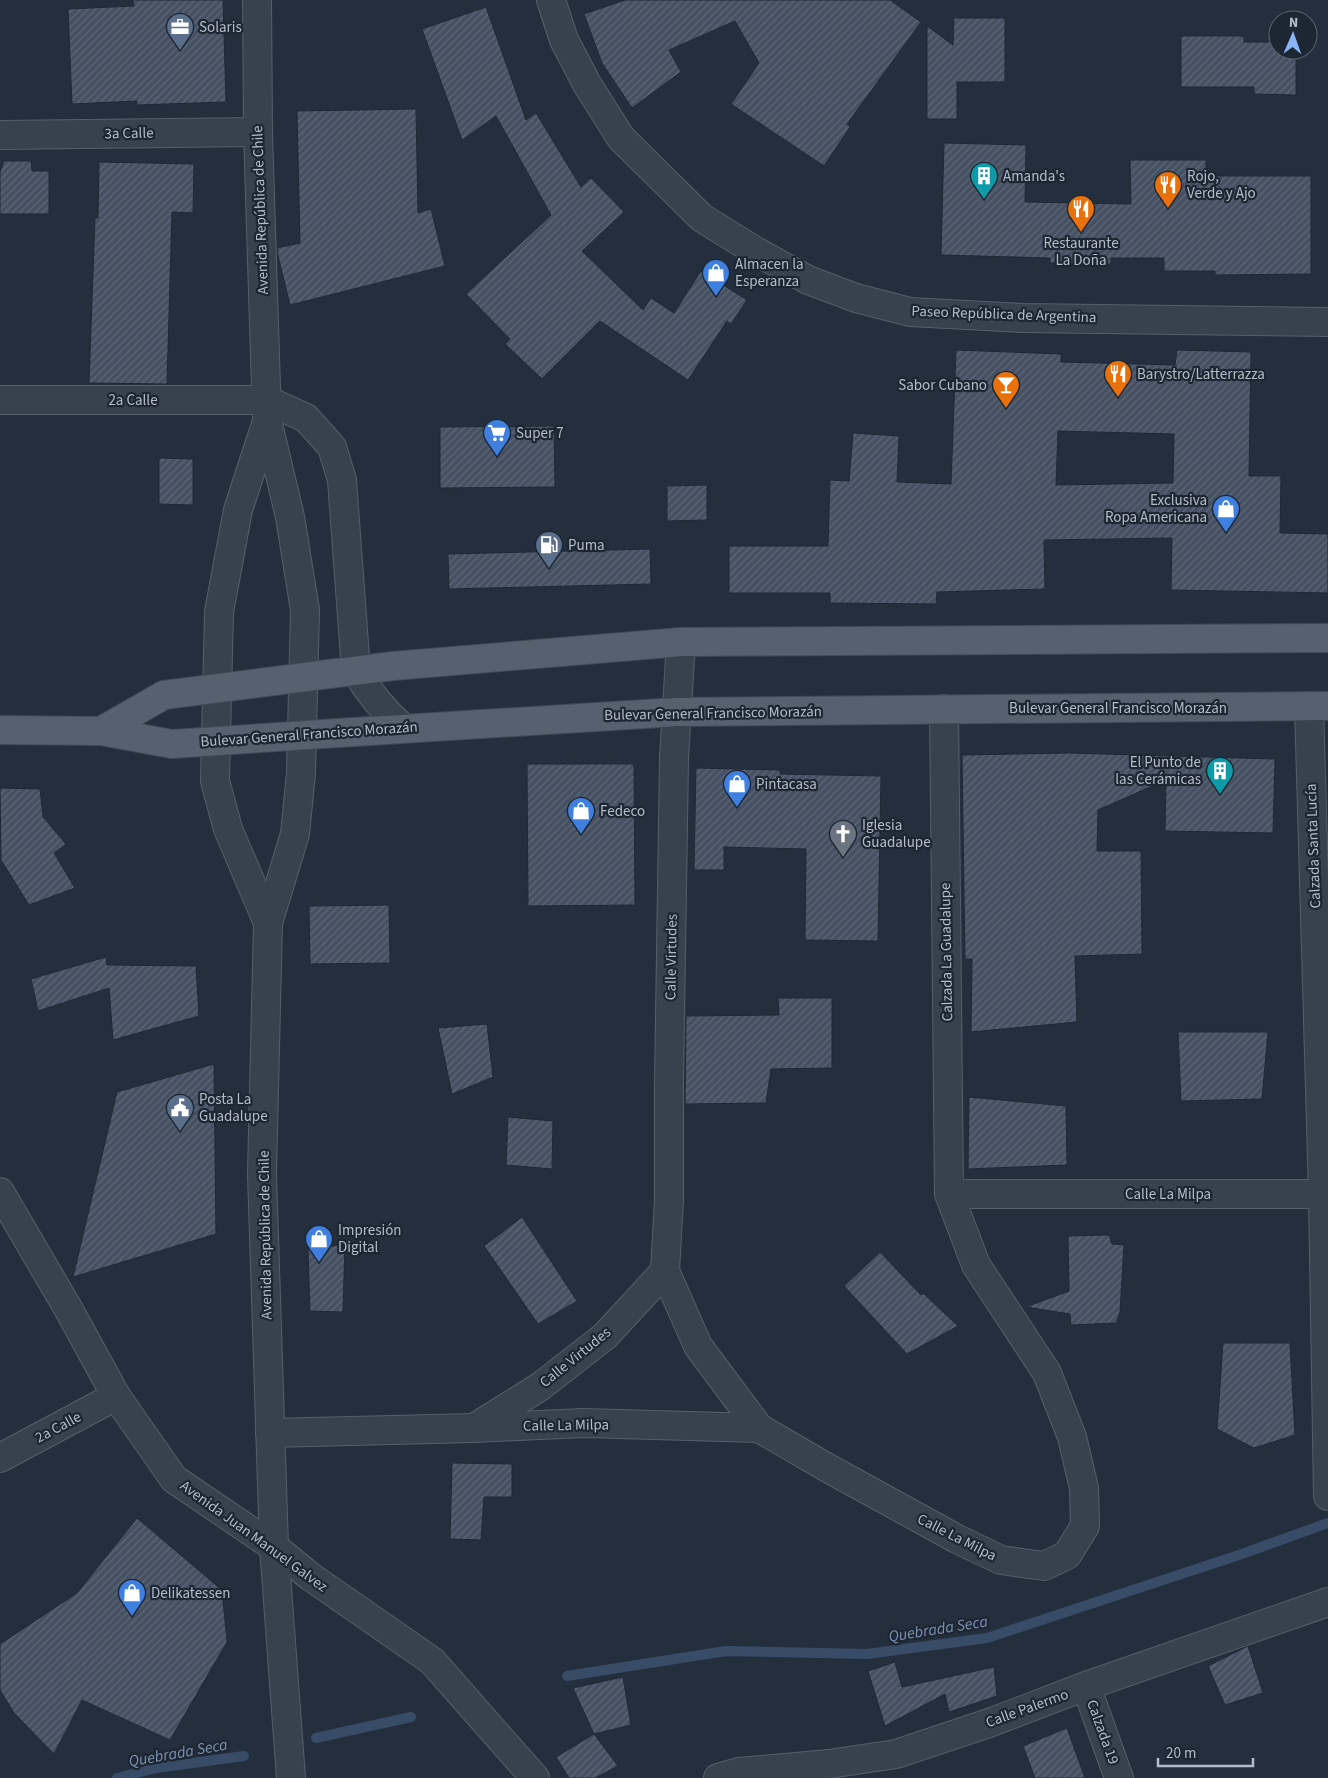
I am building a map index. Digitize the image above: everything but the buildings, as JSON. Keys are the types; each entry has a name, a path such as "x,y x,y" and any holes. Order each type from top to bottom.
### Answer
{"main road":[{"path":"101,731 164,695 356,671 680,642 1328,638"},
{"name":"Bulevar General Francisco Morazán","path":"0,730 101,731 172,744 402,727 677,712 1318,706"}],"street":[{"name":"Avenida República de Chile","path":"257,0 258,132 267,410 290,517 305,610 301,773 295,834 268,923 262,1174 274,1547 291,1778"},
{"name":"Paseo República de Argentina","path":"551,0 564,40 587,84 620,138 702,218 757,252 808,280 856,298 910,312 1022,318 1328,322"},
{"name":"3a Calle","path":"0,134 258,132"},
{"name":"2a Calle","path":"0,400 267,410"},
{"name":"Avenida República de Chile","path":"267,410 238,510 219,612 216,781 228,829 268,923"},
{"path":"267,410 306,418 332,447 342,480 356,671 384,711 402,727"},
{"name":"Calle Virtudes","path":"680,642 674,768 669,1200 665,1271 698,1346 759,1428"},
{"name":"Calzada Santa Lucía","path":"1318,706 1326,1194 1328,1496"},
{"name":"Calzada La Guadalupe","path":"944,710 949,1194"},
{"name":"Avenida Juan Manuel Galvez","path":"0,1192 69,1310 116,1396 174,1479 274,1547 311,1577 432,1662 535,1778"},
{"name":"Calle La Milpa","path":"270,1433 583,1423 759,1428 957,1539 1001,1560 1044,1566 1067,1555 1085,1526 1084,1488 1072,1437 1047,1373 976,1265 949,1194 1326,1194"},
{"name":"Calle Virtudes","path":"473,1428 542,1386 605,1336 665,1271"},
{"name":"2a Calle","path":"0,1458 116,1396"},
{"name":"Calle Palermo","path":"718,1778 739,1772 828,1764 896,1754 989,1723 1086,1686 1328,1602"},
{"name":"Calzada 19","path":"1086,1686 1119,1778"}],"waterway":[{"name":"Quebrada Seca","path":"567,1676 726,1651 867,1654 987,1638 1239,1555 1328,1523"},
{"name":"Quebrada Seca","path":"316,1738 411,1717"},
{"name":"Quebrada Seca","path":"117,1778 156,1768 244,1756"}],"place":[{"name":"Solaris","path":"180,51"},
{"name":"Amanda's","path":"984,200"},
{"name":"Rojo, Verde y Ajo","path":"1168,209"},
{"name":"Restaurante La Doña","path":"1081,233"},
{"name":"Almacen la Esperanza","path":"716,297"},
{"name":"Barystro/Latterrazza","path":"1118,398"},
{"name":"Sabor Cubano","path":"1006,409"},
{"name":"Super 7","path":"497,457"},
{"name":"Exclusiva Ropa Americana","path":"1226,533"},
{"name":"Puma","path":"549,569"},
{"name":"El Punto de las Cerámicas","path":"1220,795"},
{"name":"Pintacasa","path":"737,808"},
{"name":"Fedeco","path":"581,835"},
{"name":"Iglesia Guadalupe","path":"843,858"},
{"name":"Posta La Guadalupe","path":"180,1132"},
{"name":"Impresión Digital","path":"319,1263"},
{"name":"Delikatessen","path":"132,1617"}]}
